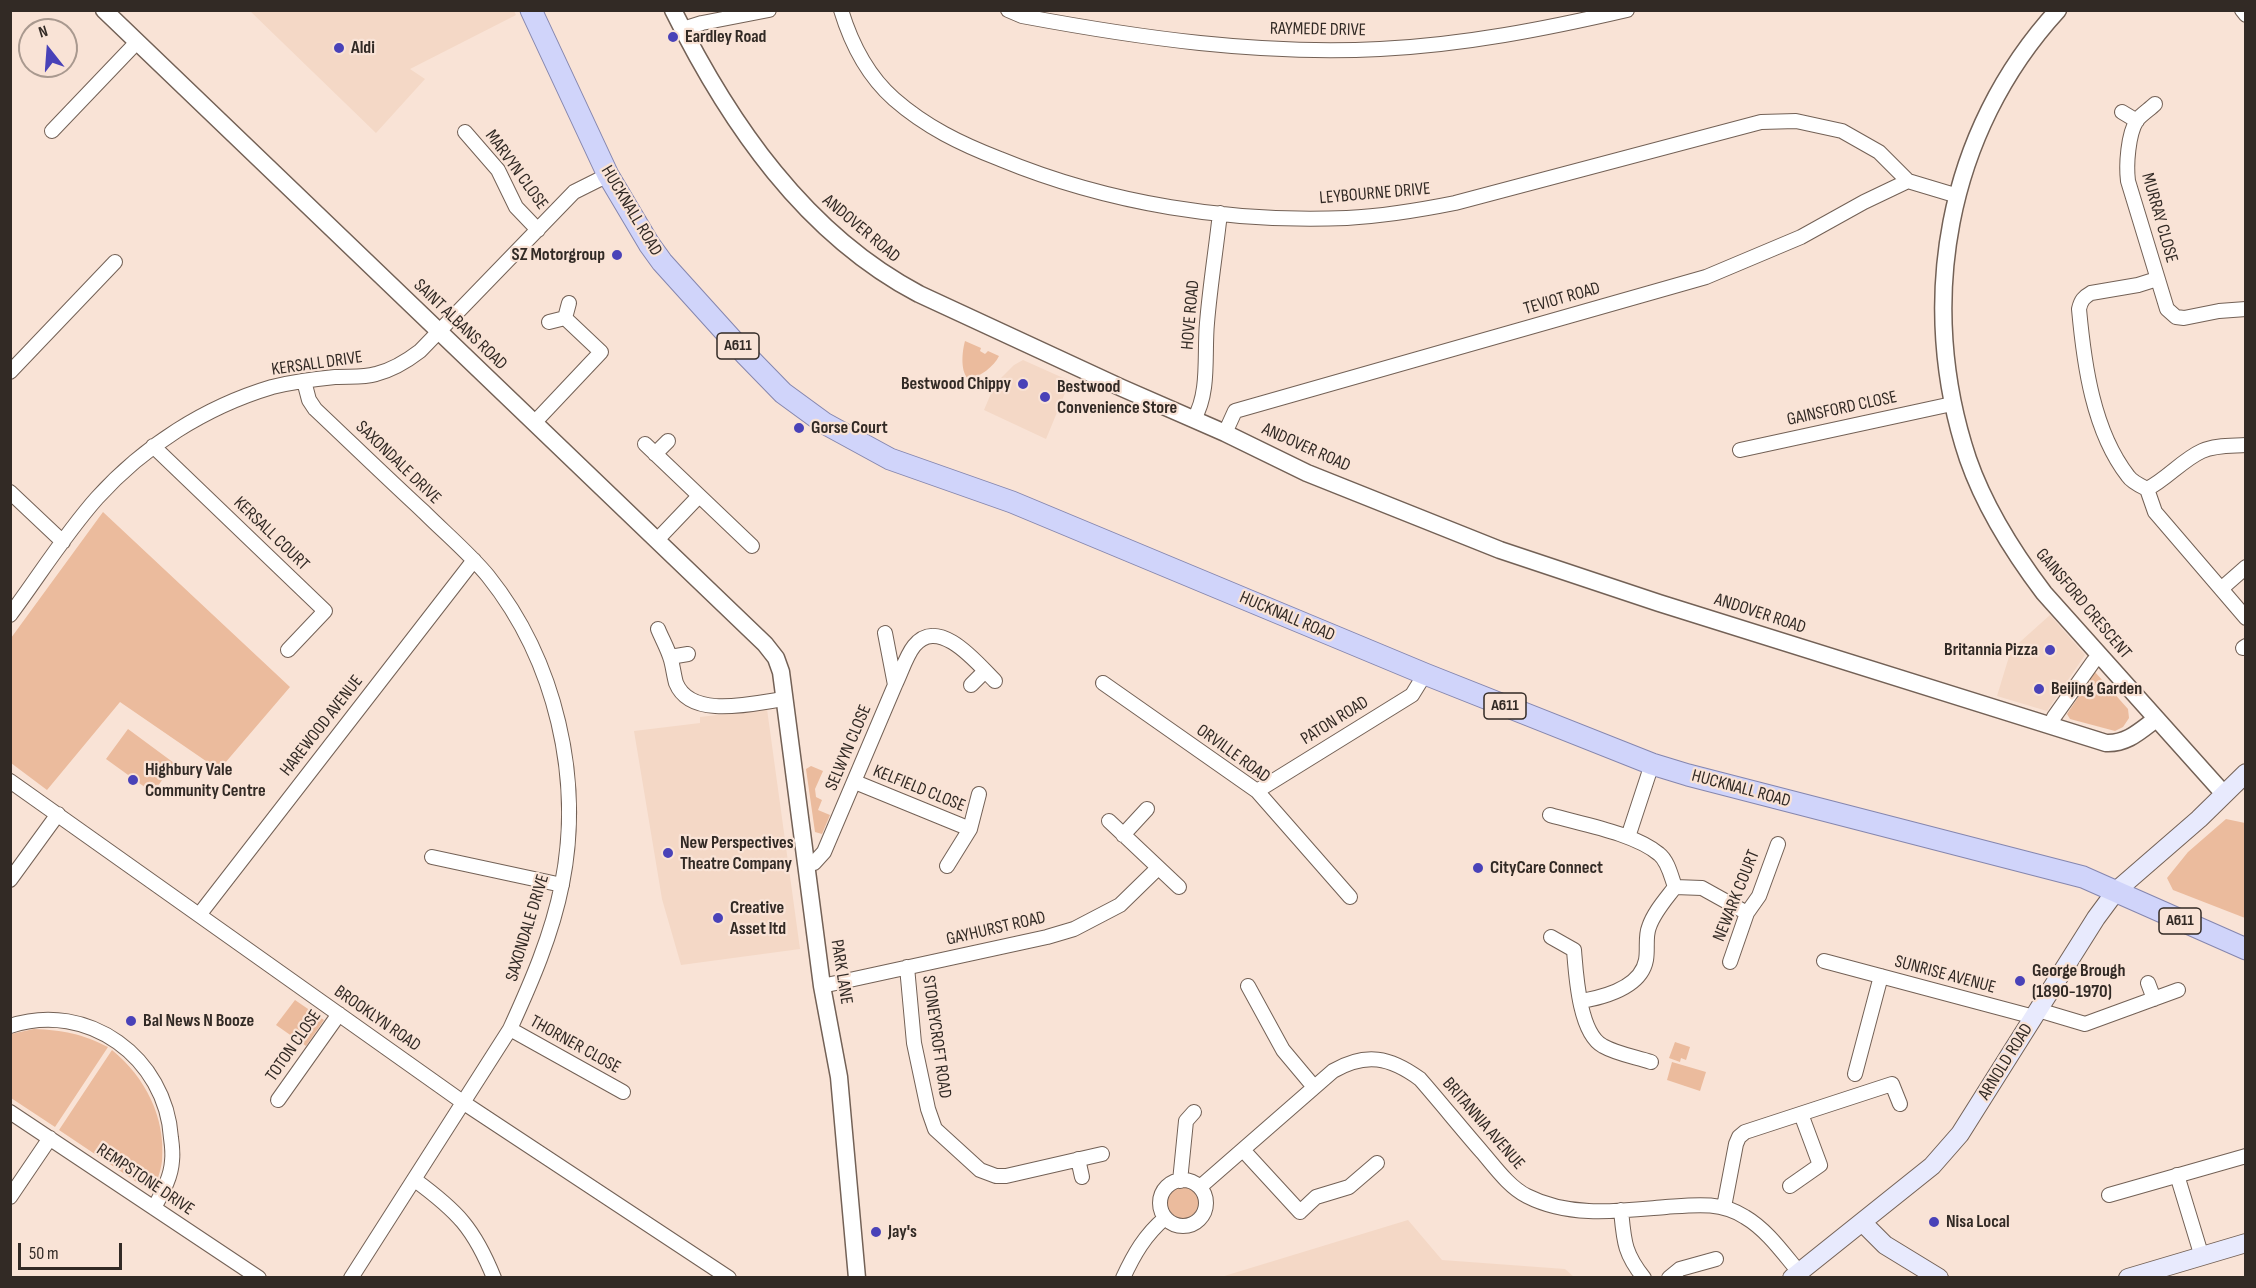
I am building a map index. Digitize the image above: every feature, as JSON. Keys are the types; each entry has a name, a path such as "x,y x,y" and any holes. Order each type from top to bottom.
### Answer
{"main road":[{"name":"HUCKNALL ROAD","path":"531,10 608,175 636,224 662,262 783,393 824,423 890,459 1012,502 1425,674 1652,764 2084,877 2246,949"},
{"name":"ARNOLD ROAD","path":"1796,1275 1932,1166 1953,1142 2096,918 2116,891 2199,819 2246,773"},
{"path":"1862,1222 1885,1245 1939,1278"},
{"path":"2128,1278 2246,1243"}],"street":[{"name":"SAINT ALBANS ROAD","path":"104,10 771,650 781,672"},
{"name":"ANDOVER ROAD","path":"673,10 726,103 770,166 823,225 891,280 918,294 1225,433 1307,473 1534,562 2106,743 2118,743 2130,738 2156,719"},
{"path":"683,29 769,10"},
{"name":"LEYBOURNE DRIVE","path":"841,10 848,33 867,68 892,97 923,122 959,142 1028,171 1113,196 1165,207 1286,218 1348,218 1414,211 1455,203 1761,122 1796,121 1842,131 1879,152 1908,181 1958,196"},
{"name":"RAYMEDE DRIVE","path":"1008,10 1022,16 1118,34 1228,46 1320,50 1379,49 1464,41 1554,27 1627,10"},
{"name":"GAINSFORD CRESCENT","path":"2058,10 2031,44 1996,99 1981,130 1958,196 1948,244 1943,293 1945,362 1952,404 1969,460 1989,507 2006,539 2044,593 2224,794"},
{"path":"2242,10 2246,15"},
{"path":"52,131 137,42"},
{"path":"2122,112 2137,121 2155,104"},
{"name":"MURRAY CLOSE","path":"2137,121 2128,152 2127,181 2167,309 2176,317 2184,318 2219,311 2246,309"},
{"name":"MARVYN CLOSE","path":"465,132 498,170 516,207 538,230"},
{"name":"KERSALL DRIVE","path":"10,615 97,498 119,475 153,446 180,428 223,406 274,387 304,381 360,377 393,368 420,351 574,192 608,175"},
{"name":"TEVIOT ROAD","path":"1225,433 1235,411 1706,277 1801,237 1908,181"},
{"name":"HOVE ROAD","path":"1194,419 1200,408 1203,391 1206,325 1220,213"},
{"path":"10,372 115,262"},
{"path":"2157,279 2138,285 2091,293 2085,296 2079,309 2084,361 2097,413 2111,447 2128,476 2147,489 2155,512 2246,618"},
{"path":"565,318 569,303"},
{"path":"549,322 565,318"},
{"path":"534,423 602,352 565,318"},
{"name":"SAXONDALE DRIVE","path":"304,381 309,400 315,408 474,560 504,599 533,651 546,682 565,754 570,800 568,843 562,885 541,957 510,1029 351,1278"},
{"name":"GAINSFORD CLOSE","path":"1740,450 1952,404"},
{"path":"668,441 650,449 752,546"},
{"path":"2147,489 2202,451 2246,445"},
{"name":"KERSALL COURT","path":"153,446 326,611 288,650"},
{"path":"10,492 63,542"},
{"path":"657,540 699,496"},
{"name":"HAREWOOD AVENUE","path":"199,915 474,560"},
{"path":"2221,589 2246,567"},
{"path":"658,629 670,657 677,684 684,694 698,704 714,707 784,699"},
{"path":"885,633 895,685"},
{"path":"895,685 914,646 930,636 939,636 960,646 990,676 971,685"},
{"path":"670,657 688,654"},
{"path":"2051,726 2093,662 2100,656"},
{"name":"PARK LANE","path":"781,672 822,986 842,1104 857,1278"},
{"name":"PATON ROAD","path":"1257,791 1412,695 1425,674"},
{"name":"ORVILLE ROAD","path":"1103,683 1257,791 1350,897"},
{"name":"SELWYN CLOSE","path":"806,864 814,863 824,852 895,685"},
{"path":"1628,837 1652,764"},
{"name":"BROOKLYN ROAD","path":"10,781 464,1103 729,1278"},
{"name":"KELFIELD CLOSE","path":"855,782 970,829"},
{"name":"KELFIELD CLOSE","path":"947,866 970,829 979,794"},
{"path":"1123,835 1147,809"},
{"path":"10,880 58,814"},
{"path":"1550,815 1628,837 1660,854 1669,869 1675,887"},
{"path":"1109,821 1179,887"},
{"name":"NEWARK COURT","path":"1730,962 1747,913 1759,897 1778,844"},
{"path":"432,857 562,885"},
{"name":"GAYHURST ROAD","path":"822,986 1047,937 1074,929 1120,905 1158,868"},
{"path":"1675,887 1702,888 1747,913"},
{"path":"1582,1001 1603,997 1627,985 1640,973 1646,961 1648,928 1675,887"},
{"path":"1551,937 1574,950 1577,987 1590,1034 1602,1046 1652,1062"},
{"name":"SUNRISE AVENUE","path":"1824,961 2085,1024 2178,990"},
{"name":"STONEYCROFT ROAD","path":"907,967 914,1043 928,1109 935,1129 980,1170 996,1176 1005,1176 1102,1154"},
{"name":"SUNRISE AVENUE","path":"1855,1074 1881,976"},
{"path":"2148,983 2154,999"},
{"path":"1248,986 1283,1050 1314,1087"},
{"name":"TOTON CLOSE","path":"278,1100 339,1014"},
{"path":"10,1026 44,1020 71,1022 94,1028 116,1038 151,1074 164,1099 170,1127 172,1160 166,1185 154,1208"},
{"name":"THORNER CLOSE","path":"510,1029 623,1092"},
{"name":"BRITANNIA AVENUE","path":"1200,1188 1333,1071 1348,1062 1367,1058 1386,1060 1404,1067 1420,1079 1506,1179 1524,1195 1547,1205 1570,1210 1621,1210 1703,1204 1724,1207 1745,1217 1767,1234 1796,1275"},
{"path":"1724,1207 1736,1144 1745,1132 1892,1084 1900,1104"},
{"name":"REMPSTONE DRIVE","path":"10,1112 259,1278"},
{"path":"1180,1180 1186,1121 1194,1112"},
{"path":"1790,1186 1820,1165 1801,1114"},
{"path":"10,1197 50,1138"},
{"path":"1243,1150 1300,1212 1316,1197 1349,1187 1377,1163"},
{"path":"2109,1195 2246,1156"},
{"path":"1078,1159 1082,1178"},
{"path":"2177,1175 2202,1257"},
{"path":"415,1180 468,1225 494,1278"},
{"path":"1180,1180 1188,1181 1200,1188 1204,1194 1206,1208 1198,1221 1185,1226 1177,1226 1165,1218 1162,1212 1161,1198 1168,1186 1180,1180"},
{"path":"1621,1210 1624,1245 1632,1262 1644,1278"},
{"path":"1123,1278 1136,1249 1152,1229 1165,1218"},
{"path":"1669,1278 1680,1269 1716,1259"}],"shaded area":[{"path":"250,11 514,11 516,15 410,69 425,79 376,133"},
{"path":"965,341 981,348 980,351 985,354 988,351 999,356 986,371 969,380 963,367"},
{"path":"1023,360 1070,381 1046,439 984,410 995,384 1014,365"},
{"path":"103,512 290,687 219,770 120,702 47,790 11,763 11,638"},
{"path":"2050,615 2085,655 2047,711 1997,696 2011,650"},
{"path":"2095,672 2128,709 2129,718 2123,727 2115,731 2070,719 2067,714"},
{"path":"767,709 800,949 681,965 662,899 634,731 700,723 700,717"},
{"path":"128,729 174,763 153,793 106,759"},
{"path":"811,766 823,771 815,789 816,797 822,800 818,810 830,815 822,834 815,832 806,769"},
{"path":"2226,819 2245,823 2245,918 2173,890 2167,878 2188,852"},
{"path":"295,1000 324,1020 306,1046 276,1025"},
{"path":"34,1029 72,1034 108,1047 55,1127 11,1098 11,1034"},
{"path":"1675,1042 1690,1047 1686,1060 1681,1058 1680,1062 1669,1058"},
{"path":"112,1050 143,1085 157,1114 161,1129 162,1161 153,1193 59,1130"},
{"path":"1672,1062 1706,1072 1700,1091 1667,1080"},
{"path":"1183,1187 1194,1192 1199,1203 1194,1214 1183,1219 1172,1214 1167,1203 1172,1192"},
{"path":"1408,1220 1442,1260 1565,1269 1574,1277 1221,1277"}],"place":[{"name":"Eardley Road","path":"673,37"},
{"name":"Aldi","path":"339,48"},
{"name":"SZ Motorgroup","path":"617,255"},
{"name":"Bestwood Chippy","path":"1023,384"},
{"name":"Bestwood Convenience Store","path":"1045,397"},
{"name":"Gorse Court","path":"799,428"},
{"name":"Britannia Pizza","path":"2050,650"},
{"name":"Beijing Garden","path":"2039,689"},
{"name":"Highbury Vale Community Centre","path":"133,780"},
{"name":"New Perspectives Theatre Company","path":"668,853"},
{"name":"CityCare Connect","path":"1478,868"},
{"name":"Creative Asset ltd","path":"718,918"},
{"name":"George Brough (1890-1970)","path":"2020,981"},
{"name":"Bal News N Booze","path":"131,1021"},
{"name":"Nisa Local","path":"1934,1222"},
{"name":"Jay's","path":"876,1232"}]}
